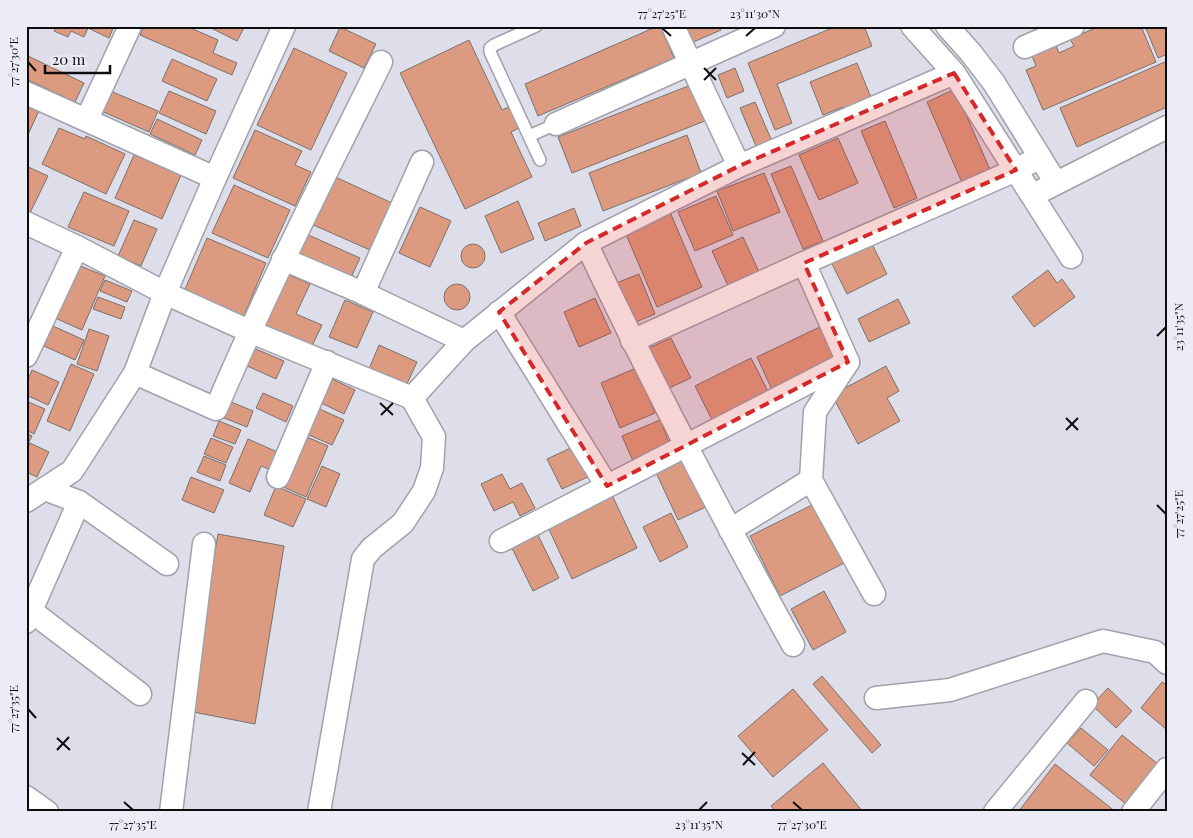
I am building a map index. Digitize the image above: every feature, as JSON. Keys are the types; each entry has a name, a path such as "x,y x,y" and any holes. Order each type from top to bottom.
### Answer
{"street":[{"path":"87,119 130,26"},
{"path":"26,502 72,471 135,373 165,293 284,26"},
{"path":"673,26 740,166"},
{"path":"556,124 774,26"},
{"path":"912,26 954,73 1071,257"},
{"path":"947,26 994,82 1056,183"},
{"path":"1026,46 1073,26"},
{"path":"135,373 216,409 249,331 283,259 381,62"},
{"path":"412,398 464,341 586,243 740,166 954,73"},
{"path":"26,93 215,178"},
{"path":"1032,196 1167,127"},
{"path":"632,341 1016,170 1040,157"},
{"path":"363,293 422,162"},
{"path":"26,223 77,247 165,293 249,331 412,398 434,437 432,468 424,491 403,523 372,548 363,559 319,812"},
{"path":"586,243 632,341 730,530 793,645"},
{"path":"26,356 33,322 77,247"},
{"path":"283,259 363,293 464,341"},
{"path":"804,263 848,362"},
{"path":"499,312 607,486"},
{"path":"278,477 327,362"},
{"path":"501,541 848,362"},
{"path":"848,362 815,412 811,480 874,594"},
{"path":"730,530 811,480"},
{"path":"45,489 79,502 167,564"},
{"path":"79,502 29,617 140,694"},
{"path":"174,811 204,544"},
{"path":"876,698 950,690 1103,641 1155,652 1167,663"},
{"path":"995,812 1086,701"},
{"path":"1133,812 1167,770"},
{"path":"26,798 47,812"}],"lane":[{"path":"536,26 494,45 490,48 490,52 540,160"},
{"path":"529,136 556,124"}],"highlighted area":[{"path":"954,73 1016,170 804,263 848,362 607,486 499,312 586,243 739,166"}],"building":[{"path":"56,26 114,26 109,38 88,28 84,37 71,31 68,37 54,31"},
{"path":"144,26 186,26 218,40 213,53 237,63 232,75 140,35"},
{"path":"207,26 245,26 237,41"},
{"path":"660,26 674,58 538,116 525,84"},
{"path":"684,26 719,26 721,30 691,43"},
{"path":"837,26 864,26 872,46 777,84 792,123 775,130 748,63"},
{"path":"1100,26 1141,26 1156,62 1043,110 1026,70 1036,66 1032,56 1056,46 1059,53 1074,46 1070,39"},
{"path":"1145,26 1167,26 1167,54 1158,58"},
{"path":"340,27 376,44 364,68 329,51"},
{"path":"469,40 502,110 511,106 521,127 511,132 532,177 465,209 400,73"},
{"path":"294,48 347,73 311,150 257,125"},
{"path":"26,55 84,83 75,102 26,79"},
{"path":"172,59 217,79 207,101 162,81"},
{"path":"1167,61 1167,107 1077,147 1060,108"},
{"path":"857,63 872,100 845,111 843,107 823,115 810,82"},
{"path":"735,68 744,91 727,98 718,75"},
{"path":"696,83 710,119 572,173 558,137"},
{"path":"955,89 991,172 963,185 927,102"},
{"path":"108,90 158,111 149,132 99,110"},
{"path":"169,91 216,111 206,134 159,113"},
{"path":"26,97 42,104 26,139"},
{"path":"755,102 774,146 759,153 740,108"},
{"path":"157,119 202,140 195,155 150,134"},
{"path":"885,121 917,198 894,208 861,131"},
{"path":"59,128 85,139 86,136 125,154 106,194 42,164"},
{"path":"255,130 302,151 295,165 311,172 295,206 233,178"},
{"path":"687,135 701,173 603,211 589,173"},
{"path":"838,138 858,183 819,200 799,155"},
{"path":"134,155 181,175 162,219 115,198"},
{"path":"26,166 48,176 27,219 26,219"},
{"path":"791,166 823,241 803,249 771,174"},
{"path":"764,173 780,212 733,231 717,191"},
{"path":"331,175 392,203 370,250 309,223"},
{"path":"234,185 290,210 268,258 212,233"},
{"path":"84,192 129,211 114,246 68,227"},
{"path":"716,196 733,235 695,251 678,212"},
{"path":"518,201 534,239 501,253 485,216"},
{"path":"420,207 451,221 430,267 399,253"},
{"path":"574,208 581,226 545,241 538,223"},
{"path":"670,212 702,287 657,307 625,232"},
{"path":"134,220 157,229 141,266 118,256"},
{"path":"304,233 360,258 348,284 292,259"},
{"path":"743,237 760,274 729,288 712,251"},
{"path":"207,238 266,263 243,318 183,294"},
{"path":"871,242 887,274 847,294 831,262"},
{"path":"473,244 482,247 485,256 482,265 473,268 464,265 461,256 464,247"},
{"path":"78,265 105,276 82,330 55,318"},
{"path":"1048,270 1057,283 1062,279 1075,297 1034,327 1012,297"},
{"path":"282,272 310,284 296,314 322,325 311,348 258,323"},
{"path":"639,274 655,314 631,324 614,284"},
{"path":"105,280 132,291 127,302 100,291"},
{"path":"457,284 466,288 470,297 466,306 457,310 448,306 444,297 448,288"},
{"path":"98,297 125,307 121,319 93,309"},
{"path":"595,298 611,333 579,347 564,312"},
{"path":"898,299 910,323 869,342 858,319"},
{"path":"345,300 373,312 357,348 329,337"},
{"path":"826,324 841,357 772,390 757,357"},
{"path":"53,326 84,340 75,360 44,346"},
{"path":"89,329 109,336 97,371 77,364"},
{"path":"671,338 691,378 667,389 647,349"},
{"path":"379,345 417,362 406,386 369,369"},
{"path":"251,347 284,361 276,379 243,364"},
{"path":"751,358 770,395 714,424 695,386"},
{"path":"71,364 94,374 70,431 47,421"},
{"path":"886,366 899,391 887,398 900,421 858,444 832,395"},
{"path":"636,368 655,413 620,428 601,383"},
{"path":"32,370 59,382 48,405 26,395 26,384"},
{"path":"326,376 355,390 344,414 315,400"},
{"path":"263,393 293,406 286,422 256,408"},
{"path":"26,401 45,409 34,434 26,430"},
{"path":"231,402 253,411 247,427 224,418"},
{"path":"313,406 344,420 332,445 302,432"},
{"path":"660,420 670,445 633,461 622,436"},
{"path":"219,421 241,430 235,444 213,436"},
{"path":"26,433 32,436 26,448"},
{"path":"302,435 328,446 306,497 281,486"},
{"path":"211,438 233,447 226,463 204,454"},
{"path":"248,439 284,455 276,472 261,466 250,492 229,483"},
{"path":"30,443 49,452 37,477 26,472 26,451"},
{"path":"579,444 594,474 562,489 547,459"},
{"path":"682,452 708,506 678,520 653,466"},
{"path":"204,456 226,465 220,481 197,472"},
{"path":"322,466 340,474 326,507 307,499"},
{"path":"502,474 510,489 522,483 535,508 520,516 513,502 494,511 481,484"},
{"path":"191,477 224,490 214,513 182,500"},
{"path":"276,486 306,499 293,527 264,515"},
{"path":"612,495 637,548 572,579 547,525"},
{"path":"818,502 848,561 780,596 750,536"},
{"path":"671,513 688,547 660,562 643,527"},
{"path":"535,529 559,578 533,591 509,542"},
{"path":"218,534 284,546 255,724 188,711"},
{"path":"824,591 846,632 813,650 791,609"},
{"path":"822,676 881,745 872,753 813,684"},
{"path":"1162,682 1167,685 1167,730 1141,708"},
{"path":"1108,688 1132,711 1116,728 1092,705"},
{"path":"793,689 828,730 773,777 738,736"},
{"path":"1081,728 1108,750 1094,766 1067,743"},
{"path":"1122,735 1158,764 1126,804 1090,775"},
{"path":"823,763 863,812 776,812 771,806"},
{"path":"1055,764 1116,812 1018,812"}]}
